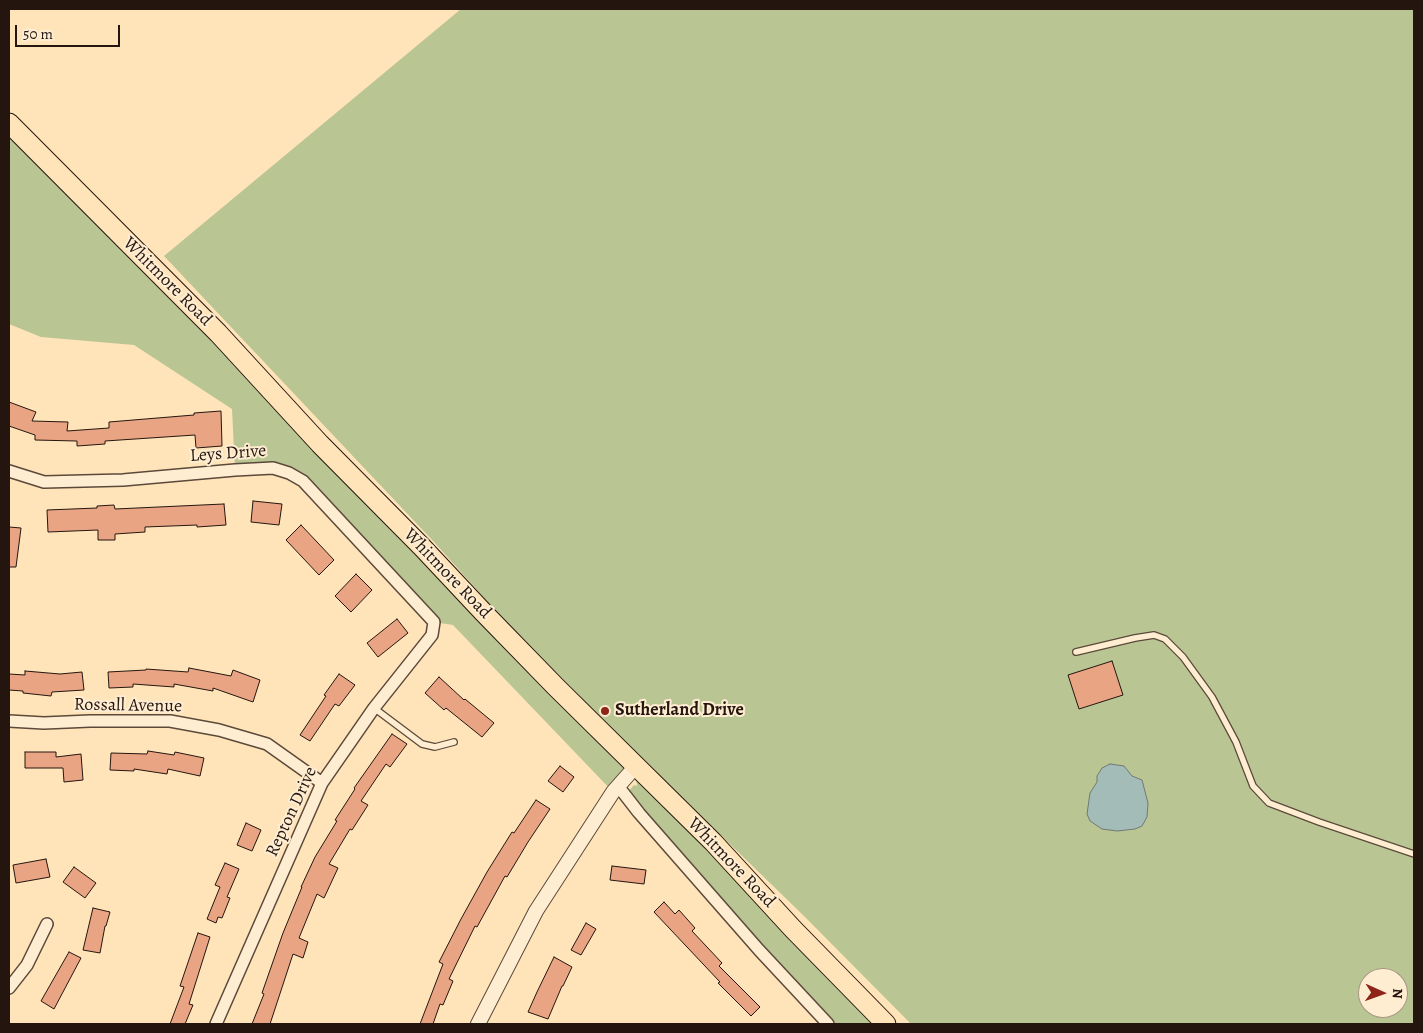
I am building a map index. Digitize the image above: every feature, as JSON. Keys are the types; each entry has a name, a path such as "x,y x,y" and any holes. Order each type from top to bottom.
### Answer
{"highway":[{"name":"Whitmore Road","path":"9,123 218,333 320,444 556,687 713,842 793,929 886,1024"}],"street":[{"name":"Leys Drive","path":"9,470 44,482 123,480 273,468 289,473 303,481 434,622 432,635"},
{"name":"Repton Drive","path":"216,1024 322,783 374,708 432,635"},
{"name":"Rossall Avenue","path":"9,721 44,723 170,721 219,730 267,744 322,783"},
{"path":"478,1024 536,911 613,792 636,766"},
{"name":"Whitmore Road","path":"618,786 646,821 759,950 828,1024"},
{"path":"9,988 27,965 48,924"}],"lane":[{"path":"1076,652 1154,635 1165,639 1182,657 1212,697 1236,742 1253,786 1269,803 1414,854"},
{"path":"374,708 422,744 435,747 454,742"}],"green space":[{"path":"461,9 1414,9 1414,1024 911,1024 805,917 561,680 434,542 164,256"},
{"path":"9,123 887,1024 829,1024 627,793 634,785 637,786 635,766 613,792 453,625 434,622 289,473 235,470 232,409 134,345 41,337 9,324"}],"water":[{"path":"1110,764 1124,766 1132,776 1142,780 1148,803 1147,817 1142,826 1135,829 1117,831 1102,829 1090,821 1087,814 1090,793 1097,782 1097,776 1102,768"}],"building":[{"path":"9,402 36,412 32,421 68,422 67,431 109,428 109,422 221,411 222,446 196,448 195,435 105,441 105,444 77,446 77,441 35,440 35,435 9,426"},
{"path":"253,501 282,504 279,525 251,522"},
{"path":"224,504 226,525 145,527 145,532 115,534 115,540 98,540 98,530 48,532 47,510 97,508 97,506 114,505 115,509"},
{"path":"301,525 334,560 319,575 286,540"},
{"path":"9,527 21,528 16,567 9,567"},
{"path":"356,574 372,590 351,612 335,596"},
{"path":"397,619 408,633 378,657 367,643"},
{"path":"1112,661 1123,695 1079,709 1068,675"},
{"path":"189,668 231,676 233,670 260,680 253,702 213,688 213,691 174,684 174,687 133,684 133,687 109,688 108,672 146,669 188,672"},
{"path":"25,671 60,674 82,672 84,690 52,692 51,696 9,690 9,674 25,675"},
{"path":"339,674 355,685 339,706 335,704 310,741 300,735"},
{"path":"439,677 464,700 494,723 482,737 446,708 444,710 425,693"},
{"path":"392,734 407,744 390,767 386,764 361,801 368,805 352,830 350,829 329,864 338,868 324,898 317,894 299,938 308,942 303,958 293,954 270,1024 252,1024 264,994 262,993 283,933 315,857 354,788"},
{"path":"148,751 174,755 175,752 204,758 200,776 168,769 167,774 134,769 134,771 110,770 111,753 147,754"},
{"path":"25,752 56,752 56,757 81,754 83,780 64,782 63,768 25,768"},
{"path":"560,766 574,777 563,792 548,781"},
{"path":"536,800 550,809 507,877 505,876 477,927 475,926 449,979 453,981 443,1005 440,1004 433,1024 420,1024 443,964 439,962 461,919 512,832 514,833"},
{"path":"246,823 261,830 252,851 237,845"},
{"path":"46,859 50,877 16,883 13,865"},
{"path":"225,863 239,869 227,897 230,898 222,918 218,917 216,923 207,919 220,887 215,885"},
{"path":"612,866 646,870 644,884 610,880"},
{"path":"74,867 96,883 85,898 63,882"},
{"path":"664,902 675,914 679,910 695,928 692,931 722,963 719,966 760,1007 751,1016 718,983 720,982 654,912"},
{"path":"93,908 110,912 105,926 100,953 83,950"},
{"path":"586,923 596,929 581,955 571,950"},
{"path":"198,933 210,937 189,1004 193,1005 185,1024 170,1024 184,987 180,986"},
{"path":"69,952 81,958 54,1009 41,1001"},
{"path":"554,957 572,967 548,1019 528,1012"}],"place":[{"name":"Sutherland Drive","path":"605,711"}]}
